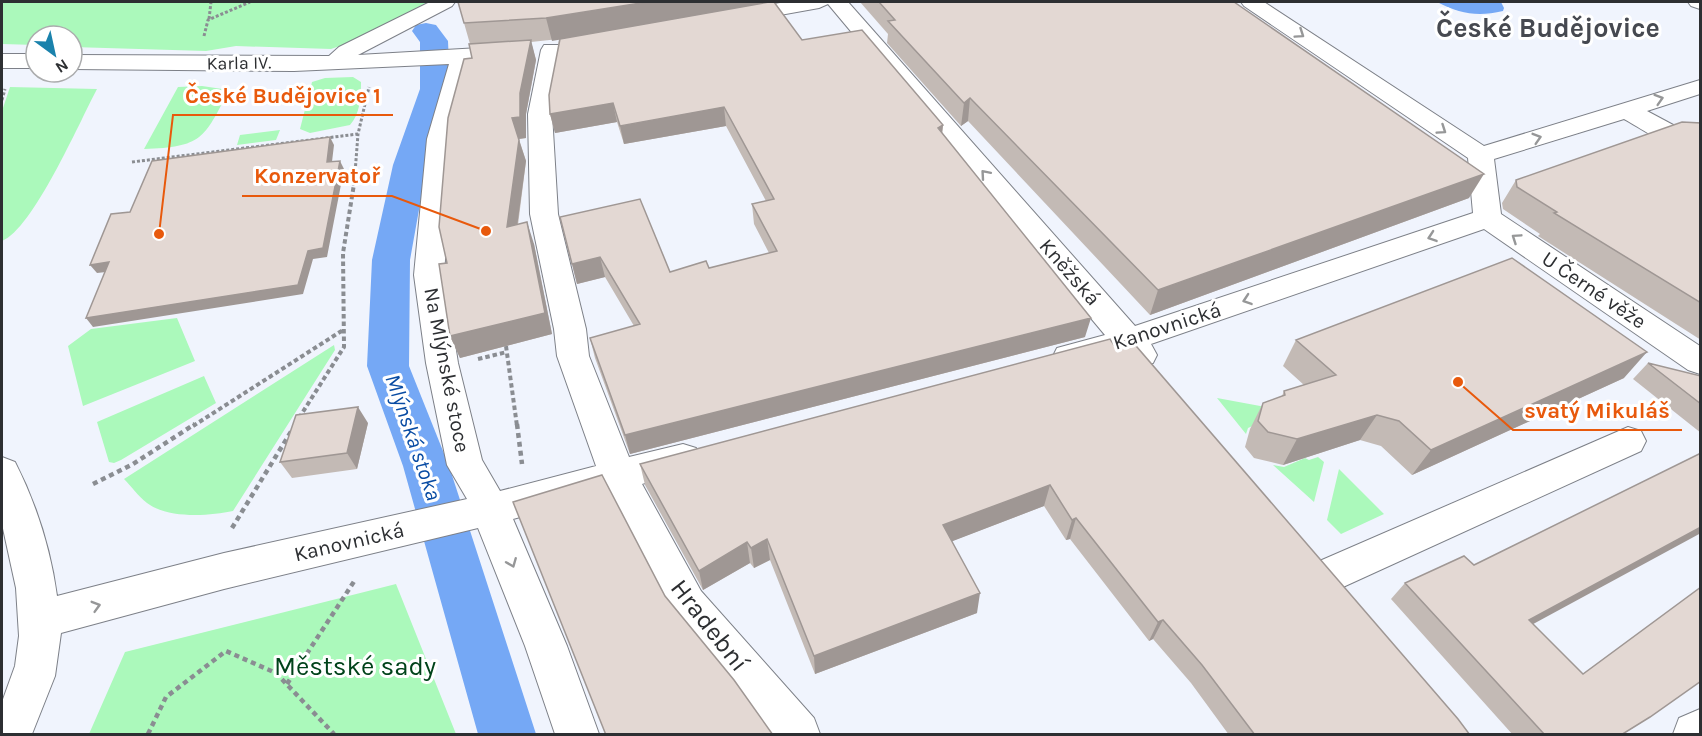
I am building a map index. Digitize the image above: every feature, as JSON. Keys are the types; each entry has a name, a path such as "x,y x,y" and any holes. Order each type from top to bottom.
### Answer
{"street":[{"path":"336,61 347,52 445,2"},
{"path":"714,21 819,2"},
{"name":"Kněžská","path":"837,2 1162,379"},
{"path":"1251,2 1481,155"},
{"name":"Karla IV.","path":"84,62 154,64 409,60 552,50 576,46"},
{"name":"Hradební","path":"552,50 540,114 544,214 570,328 573,356 618,475 687,604 798,735"},
{"name":"Na Mlýnské stoce","path":"456,58 440,139 429,275 442,363 465,465 478,484 473,513 546,646 577,735"},
{"path":"2,61 24,61"},
{"path":"1481,155 1701,87"},
{"path":"1626,110 1681,139"},
{"path":"1481,155 1487,218"},
{"name":"Kanovnická","path":"1039,364 1129,340 1487,218"},
{"name":"U Černé věže","path":"1487,218 1701,362"},
{"path":"1329,575 1628,441"},
{"name":"Kanovnická","path":"39,620 224,571 473,513 710,451"},
{"path":"6,482 19,515 30,563 39,620 38,656 10,735"},
{"path":"1695,735 1701,731"}],"path":[{"path":"201,43 211,2"},
{"path":"208,20 250,2"},
{"path":"229,534 344,347 343,253 357,164 358,134 371,77"},
{"path":"132,162 358,134"},
{"path":"149,170 153,160"},
{"path":"93,484 133,464 343,330"},
{"path":"477,360 506,349 522,465"},
{"path":"287,684 363,570"},
{"path":"148,735 166,697 226,651 276,673 331,734"}],"green space":[{"path":"2,2 428,2 346,44 331,49 236,46 206,51 84,47 84,24 24,24 24,45 2,44"},
{"path":"353,77 361,82 361,94 358,111 350,125 310,133 300,129 312,82 325,78"},
{"path":"202,86 229,90 206,130 199,137 178,146 144,149 178,87"},
{"path":"10,87 97,89 41,197 14,232 2,241 2,111"},
{"path":"280,130 276,140 237,145 240,135"},
{"path":"177,318 195,361 83,406 68,346 91,329"},
{"path":"334,345 335,350 233,511 201,515 166,512 147,503 124,479"},
{"path":"204,376 216,403 121,460 114,463 109,462 97,422"},
{"path":"1217,398 1271,408 1268,419 1248,428 1246,434"},
{"path":"1318,457 1324,462 1314,502 1273,465 1284,467 1305,458 1309,460"},
{"path":"1339,469 1384,514 1341,534 1327,520"},
{"name":"Městské sady","path":"396,584 456,734 89,734 125,652"}],"water":[{"path":"1437,2 1501,2 1504,8 1503,11 1494,13 1477,14 1454,9"}],"building":[{"path":"458,2 647,2 546,18 464,23"},
{"path":"774,2 802,40 862,30 943,125 938,128 1091,318 625,435 590,338 640,324 600,257 572,264 560,217 640,199 670,272 706,261 709,268 777,251 752,204 774,199 724,107 620,126 613,103 550,114 549,95 560,39"},
{"path":"879,2 1234,2 1484,174 1158,290 970,98 964,103 888,21 895,20"},
{"path":"531,40 520,93 520,117 512,118 519,140 507,227 527,222 545,313 450,336 439,264 447,263 439,227 448,118 464,59 472,58 469,44"},
{"path":"1682,122 1701,123 1701,303 1554,213 1557,212 1517,187 1516,180"},
{"path":"330,137 327,162 340,161 323,248 308,251 298,285 86,318 109,262 90,265 111,214 130,212 152,161"},
{"path":"1512,258 1647,352 1431,450 1399,421 1377,415 1297,439 1268,432 1258,421 1263,403 1285,395 1284,391 1336,375 1296,340"},
{"path":"1110,339 1114,345 1130,339 1470,735 1255,735 1202,665 1163,620 1158,622 1076,518 1072,520 1050,485 943,525 980,593 814,656 767,539 751,548 747,542 699,571 640,464"},
{"path":"1648,363 1701,376 1701,404"},
{"path":"358,407 347,453 280,462 296,415"},
{"path":"1701,453 1701,527 1529,620 1583,674 1701,587 1701,681 1621,735 1545,735 1405,583 1464,556 1474,565"},
{"path":"602,475 665,596 734,680 773,735 606,735 513,502"}],"waterway":[{"name":"Mlýnská stoka","path":"426,31 434,41 435,89 410,165 391,260 388,366 426,466 507,734"}],"place":[{"name":"Konzervatoř","path":"486,231"},
{"name":"České Budějovice 1","path":"159,234"},
{"name":"svatý Mikuláš","path":"1458,382"}],"district":[{"name":"České Budějovice","path":"1548,28"}]}
